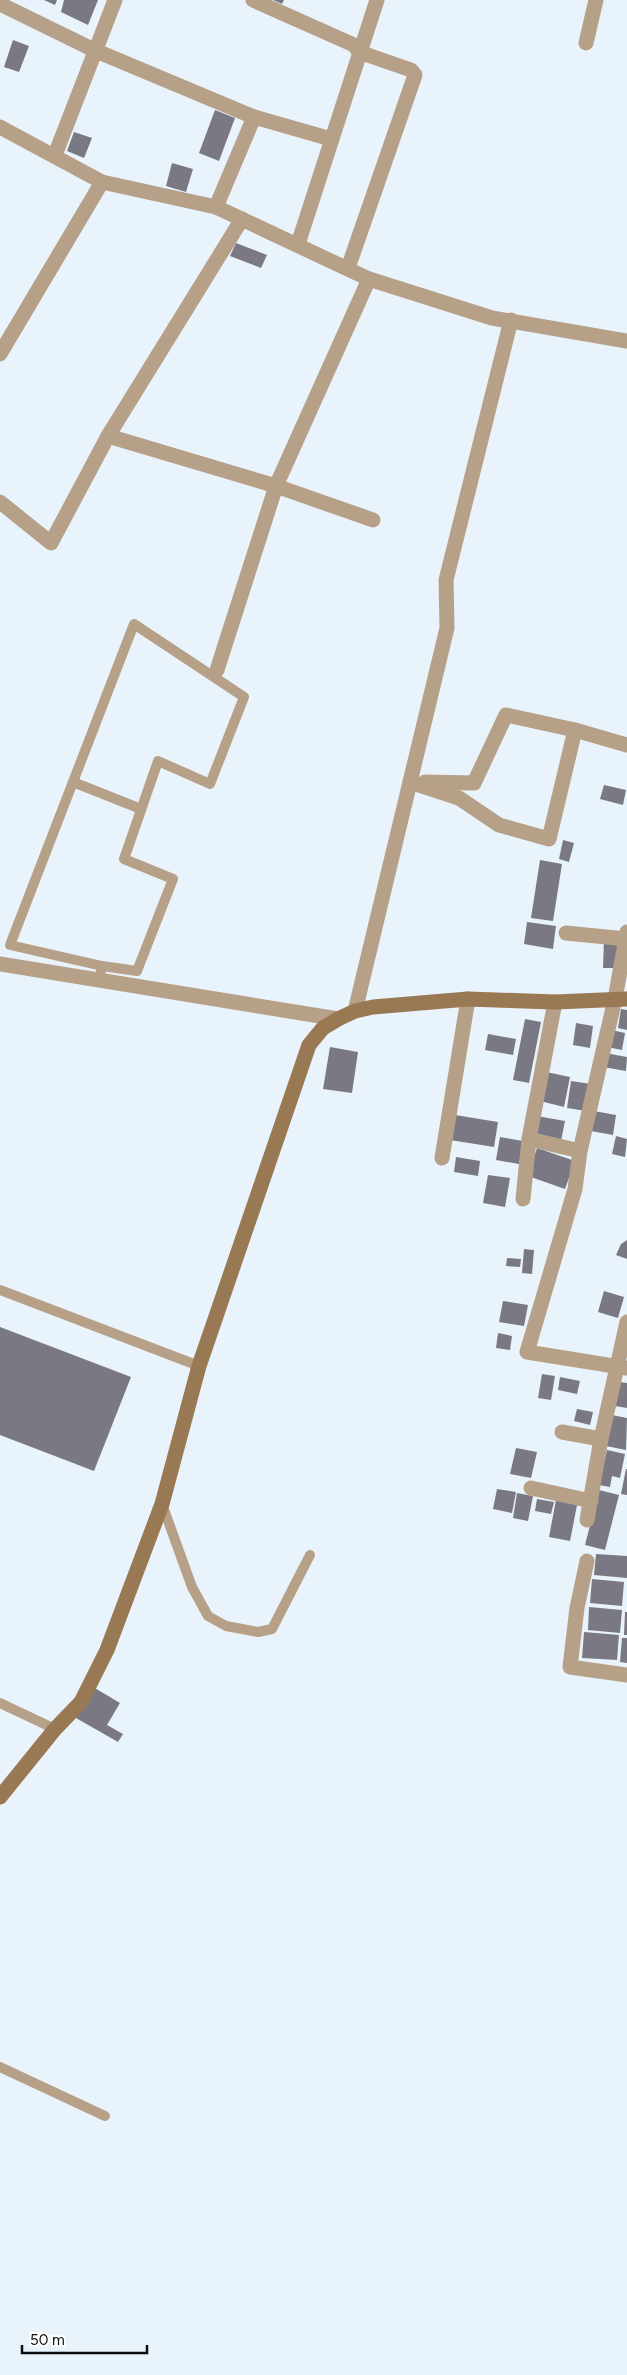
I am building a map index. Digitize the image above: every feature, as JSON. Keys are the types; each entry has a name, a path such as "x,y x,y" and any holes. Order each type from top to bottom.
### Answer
{"main road":[{"path":"0,1797 56,1729 81,1702 107,1650 162,1504 199,1366 309,1045 323,1028 338,1019 355,1011 373,1007 468,999 555,1002 621,999"}],"street":[{"path":"55,155 94,50 115,0"},
{"path":"253,0 354,45 359,52 411,70 415,75 348,268"},
{"path":"298,244 377,0"},
{"path":"586,44 596,0"},
{"path":"0,4 94,50 254,117 331,139"},
{"path":"216,207 254,117"},
{"path":"0,127 102,182 216,207 369,279 492,318 627,341"},
{"path":"0,354 102,182"},
{"path":"0,502 51,542 108,436 242,219"},
{"path":"217,670 276,486 369,279"},
{"path":"355,1011 448,628 446,580 511,320"},
{"path":"108,436 276,486 374,520"},
{"path":"410,782 474,783 506,715 575,730 627,745"},
{"path":"410,782 459,798 499,825 549,838 575,730"},
{"path":"566,933 627,937 621,999 580,1151 575,1189 527,1352 622,1366"},
{"path":"0,964 100,973 338,1019"},
{"path":"442,1158 468,999"},
{"path":"523,1199 529,1139 555,1002"},
{"path":"529,1139 580,1151"},
{"path":"587,1520 601,1439 622,1366 627,1322"},
{"path":"562,1432 601,1439"},
{"path":"531,1488 591,1501"},
{"path":"587,1561 577,1608 570,1667 627,1676"}],"lane":[{"path":"134,624 244,697 210,784 158,761 124,859 173,879 137,971 100,973 10,945 72,782 134,624"},
{"path":"72,782 141,809"},
{"path":"0,1290 199,1366"},
{"path":"162,1504 192,1587 208,1616 226,1626 258,1632 272,1629 310,1554"},
{"path":"0,1703 56,1729"},
{"path":"0,2067 105,2116"}],"building":[{"path":"44,0 57,0 55,5"},
{"path":"64,0 98,0 88,25 61,12"},
{"path":"273,0 284,0 282,4"},
{"path":"13,40 29,46 19,72 4,67"},
{"path":"215,110 235,118 219,161 199,153"},
{"path":"74,132 92,138 84,158 67,151"},
{"path":"172,163 193,169 186,192 166,186"},
{"path":"236,243 267,255 261,268 230,256"},
{"path":"604,785 626,790 623,805 600,799"},
{"path":"563,840 574,843 569,862 559,859"},
{"path":"540,860 562,864 553,921 531,918"},
{"path":"527,922 556,926 553,949 524,944"},
{"path":"604,940 619,941 618,968 603,968"},
{"path":"621,1009 627,1010 627,1030 618,1028"},
{"path":"525,1019 541,1022 529,1083 513,1080"},
{"path":"576,1023 593,1026 590,1048 573,1045"},
{"path":"611,1030 625,1033 622,1050 607,1047"},
{"path":"488,1034 516,1039 513,1055 485,1050"},
{"path":"330,1047 358,1052 352,1093 323,1089"},
{"path":"605,1053 627,1057 626,1071 603,1067"},
{"path":"546,1072 570,1077 564,1107 540,1101"},
{"path":"571,1081 591,1084 586,1111 567,1108"},
{"path":"594,1111 616,1115 613,1135 591,1131"},
{"path":"455,1115 498,1122 494,1147 450,1140"},
{"path":"537,1116 565,1121 561,1141 533,1136"},
{"path":"616,1136 627,1139 625,1157 612,1154"},
{"path":"500,1137 523,1141 519,1164 496,1160"},
{"path":"537,1148 575,1161 565,1189 528,1176"},
{"path":"456,1157 480,1161 478,1176 454,1172"},
{"path":"488,1175 510,1178 505,1207 483,1203"},
{"path":"627,1240 627,1259 616,1255 621,1244"},
{"path":"524,1249 534,1250 532,1274 522,1273"},
{"path":"507,1258 521,1259 520,1267 506,1266"},
{"path":"604,1291 624,1297 618,1318 598,1312"},
{"path":"503,1301 528,1305 524,1326 499,1322"},
{"path":"0,1327 131,1377 94,1471 0,1435"},
{"path":"498,1333 512,1336 510,1350 496,1348"},
{"path":"542,1374 555,1376 551,1400 538,1398"},
{"path":"560,1377 580,1381 577,1394 558,1390"},
{"path":"620,1382 627,1383 627,1408 615,1406"},
{"path":"577,1409 593,1412 590,1425 574,1421"},
{"path":"612,1415 627,1418 626,1450 606,1446"},
{"path":"516,1448 537,1452 531,1478 510,1474"},
{"path":"607,1450 625,1454 620,1478 612,1476 610,1487 599,1485"},
{"path":"627,1469 627,1495 621,1494"},
{"path":"497,1489 516,1492 512,1513 493,1509"},
{"path":"599,1490 619,1495 605,1550 585,1545"},
{"path":"517,1493 533,1496 528,1521 513,1518"},
{"path":"537,1499 554,1502 551,1514 535,1511"},
{"path":"556,1500 577,1505 570,1541 549,1537"},
{"path":"596,1554 627,1556 627,1578 594,1575"},
{"path":"592,1579 624,1582 622,1606 590,1603"},
{"path":"589,1607 622,1610 620,1633 588,1630"},
{"path":"625,1612 627,1612 627,1635 624,1635"},
{"path":"584,1632 619,1635 617,1660 582,1658"},
{"path":"622,1638 627,1638 627,1663 620,1662"},
{"path":"93,1687 120,1703 107,1725 123,1734 118,1742 76,1718"}]}
